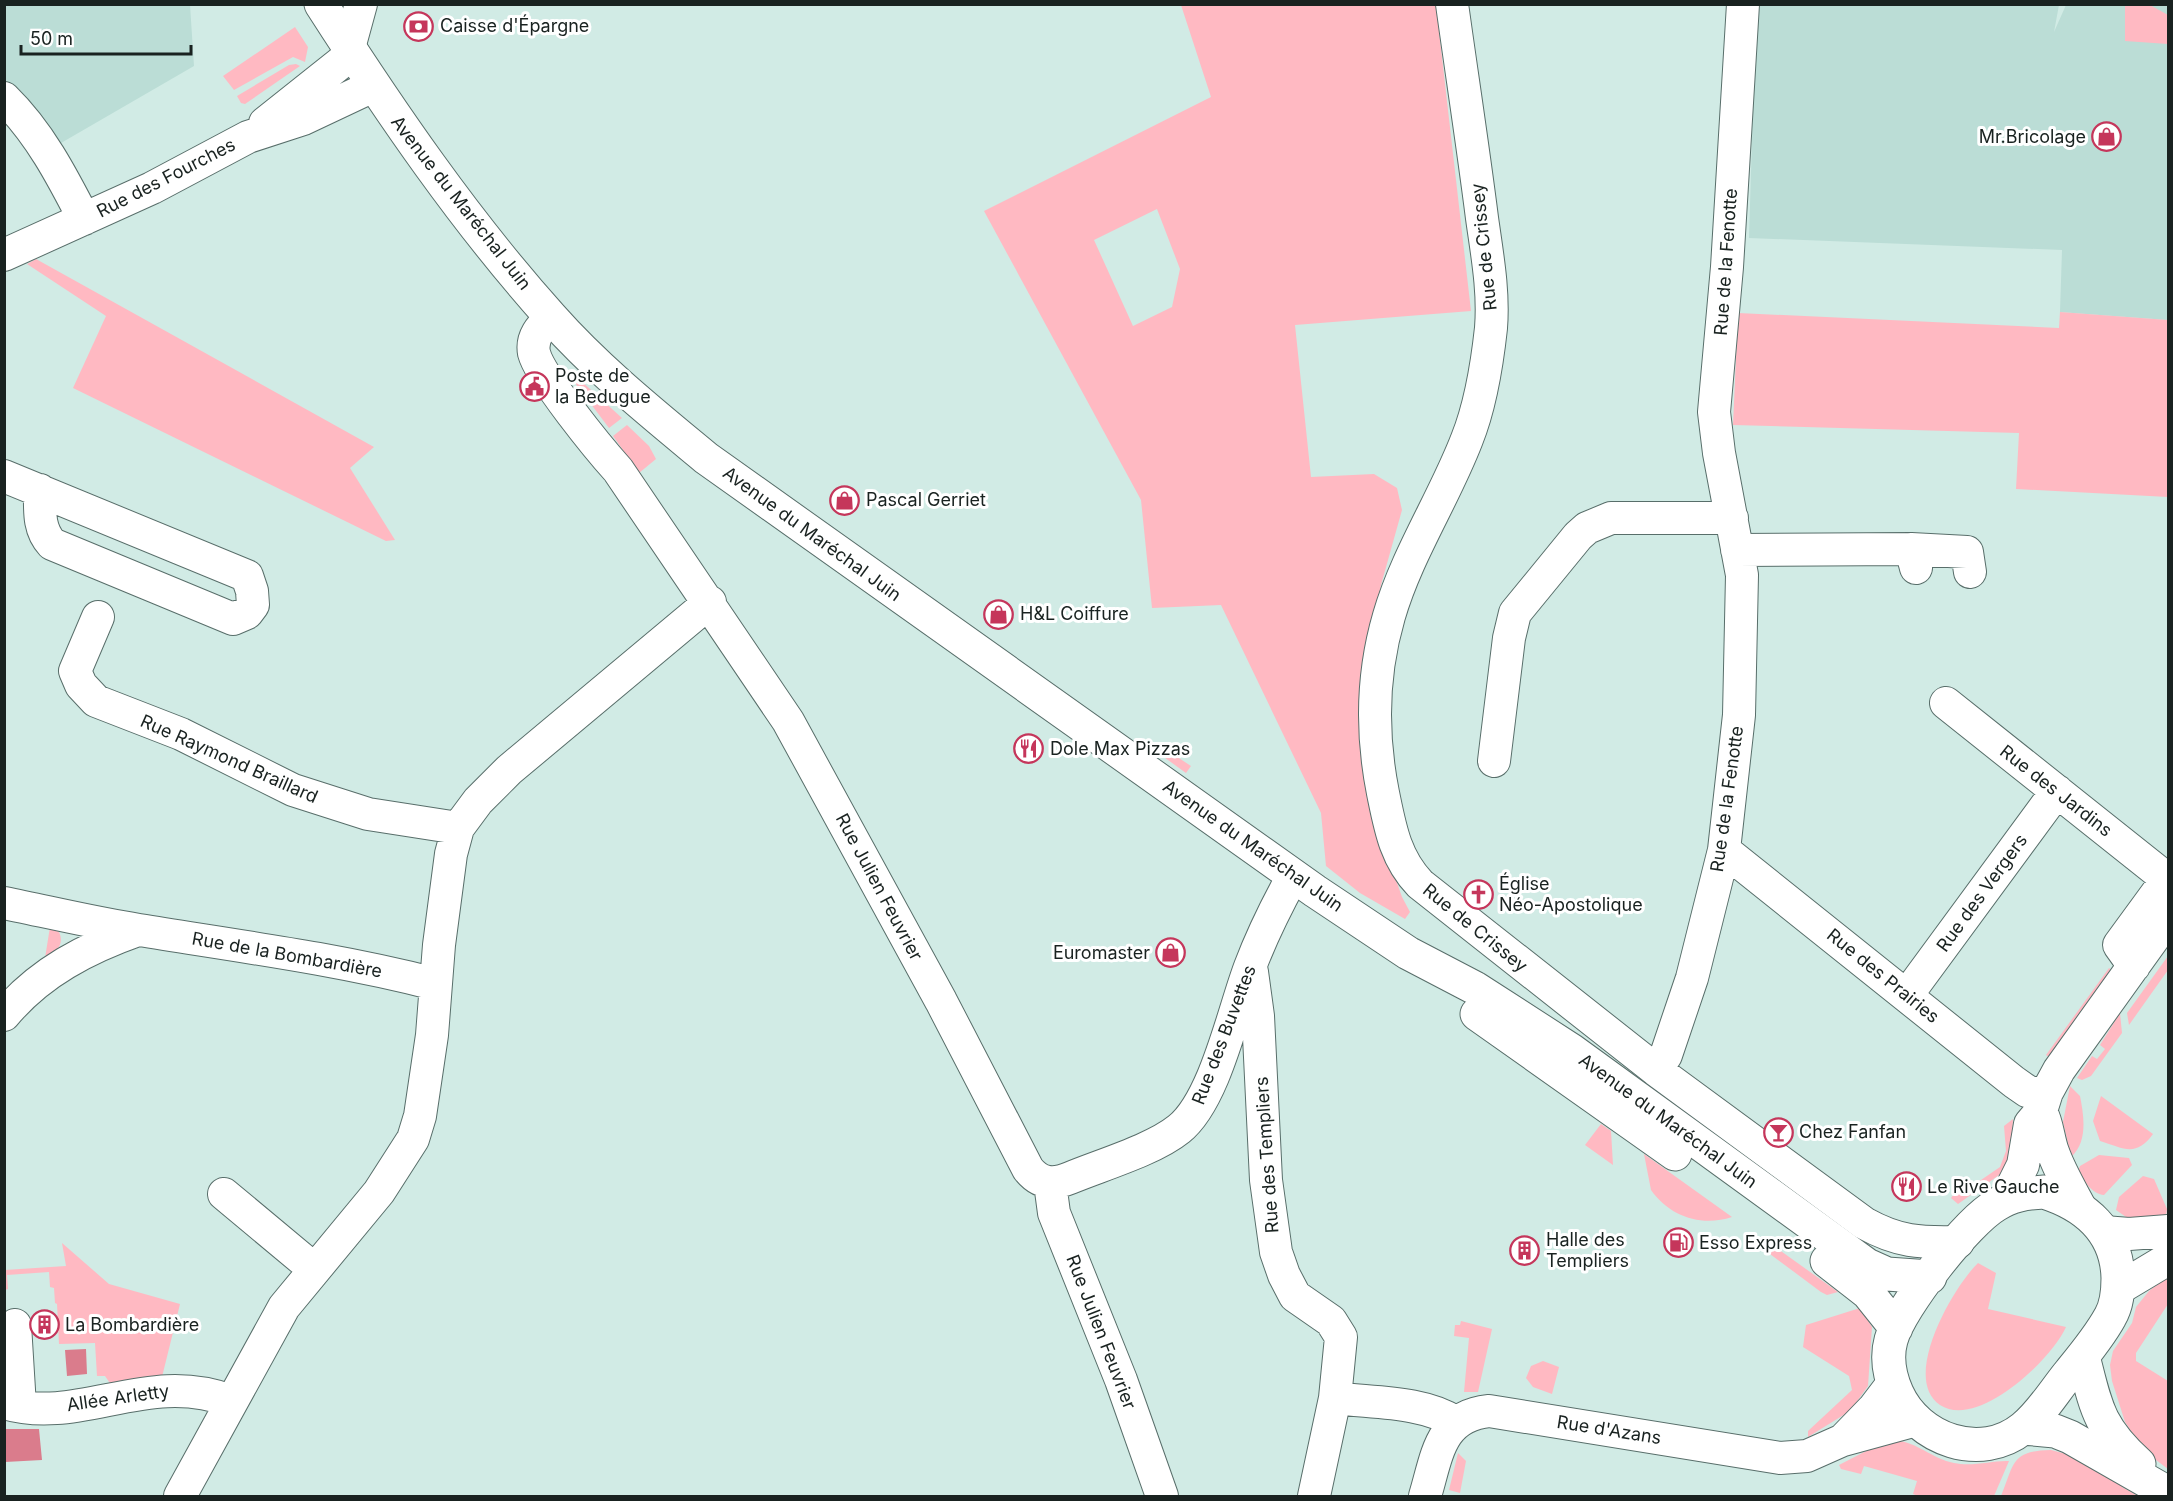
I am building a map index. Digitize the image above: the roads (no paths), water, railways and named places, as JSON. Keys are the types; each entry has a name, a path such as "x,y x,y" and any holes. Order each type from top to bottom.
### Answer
{"main road":[{"name":"Avenue du Maréchal Juin","path":"321,4 401,128 551,317 654,415 706,458 1304,883 1408,953 1475,988 1571,1050 1868,1265 1887,1274 1930,1277"},
{"name":"Avenue du Maréchal Juin","path":"1408,953 1463,1004 1847,1275 1868,1293 1896,1328"},
{"path":"2044,1192 2081,1209 2104,1232 2112,1246 2118,1268 2118,1289 2111,1316 2083,1356 2024,1428 1994,1441 1965,1443 1940,1438 1916,1420 1899,1397 1893,1383 1889,1351 1896,1328 1930,1277 1958,1242 1988,1211 2006,1199 2023,1194 2044,1192"},
{"path":"2083,1356 2099,1413 2109,1433 2162,1489"},
{"path":"2024,1428 2055,1431 2070,1437 2162,1489"}],"street":[{"path":"351,50 361,4"},
{"name":"Rue de Crissey","path":"1452,4 1488,269 1491,325 1479,399 1467,438 1390,614 1377,672 1374,702 1378,770 1397,851 1408,872 1420,884 1656,1070 1864,1222 1882,1233 1910,1242 1958,1242"},
{"name":"Rue de la Fenotte","path":"1656,1070 1666,1055 1692,978 1724,850 1739,715 1742,575 1719,453 1714,412 1727,267 1743,4"},
{"name":"Rue des Fourches","path":"248,137 351,50"},
{"name":"Rue des Fourches","path":"4,255 152,188 248,137 303,119 373,86"},
{"name":"Rue des Fourches","path":"4,98 28,123 48,153 84,219"},
{"name":"Rue Julien Feuvrier","path":"551,317 537,331 534,341 534,352 543,371 600,451 618,470 710,603 806,751 1028,1169 1038,1179 1050,1183 1054,1213 1124,1390 1162,1497"},
{"path":"4,476 39,490 247,576 252,591 253,605 233,619 52,544 44,535 41,525 39,490"},
{"path":"1494,761 1509,638 1515,613 1578,536 1587,528 1611,518 1732,518"},
{"path":"1737,550 1914,559 1967,552 1970,572"},
{"path":"180,1497 284,1307 380,1192 413,1139 420,1116 432,1035 445,888 458,828 478,801 509,770 710,603"},
{"name":"Rue Raymond Braillard","path":"98,617 75,671 81,685 96,701 181,734 276,782 331,804 368,814 458,828"},
{"name":"Rue des Jardins","path":"1946,703 2168,879"},
{"name":"Rue des Vergers","path":"1907,995 2057,791"},
{"name":"Rue des Prairies","path":"1724,850 2043,1104"},
{"path":"2134,966 2119,945 2168,879"},
{"name":"Rue des Buvettes","path":"1050,1183 1056,1184 1159,1141 1171,1135 1191,1117 1209,1085 1250,965 1275,908 1304,883"},
{"name":"Rue de la Bombardière","path":"4,903 138,930 188,936 375,970 435,984"},
{"path":"2006,1199 2024,1165 2031,1124 2059,1070 2169,918"},
{"name":"Rue de la Bombardière","path":"4,1015 26,991 70,959 105,942 138,930"},
{"name":"Rue des Templiers","path":"1250,965 1258,1016 1266,1180 1274,1241 1284,1275 1295,1296 1331,1321 1341,1337 1335,1398 1314,1497"},
{"path":"2043,1104 2052,1148 2081,1209"},
{"path":"224,1194 314,1269"},
{"path":"2104,1232 2129,1234 2169,1231"},
{"path":"2118,1289 2169,1259"},
{"path":"12,1405 15,1324"},
{"name":"Rue d'Azans","path":"1843,1440 1874,1408 1893,1383"},
{"name":"Allée Arletty","path":"12,1405 47,1408 80,1405 158,1390 204,1393 231,1401"},
{"path":"1335,1398 1440,1413 1455,1422 1441,1443 1425,1497"},
{"name":"Rue d'Azans","path":"1455,1422 1474,1412 1489,1411 1780,1458 1807,1456 1843,1440 1916,1420"}],"place":[{"name":"Caisse d'Épargne","path":"419,26"},
{"name":"Mr.Bricolage","path":"2107,137"},
{"name":"Poste de la Bedugue","path":"534,386"},
{"name":"Pascal Gerriet","path":"845,500"},
{"name":"H&L Coiffure","path":"999,614"},
{"name":"Dole Max Pizzas","path":"1029,749"},
{"name":"Église Néo-Apostolique","path":"1478,894"},
{"name":"Euromaster","path":"1171,953"},
{"name":"Chez Fanfan","path":"1778,1132"},
{"name":"Le Rive Gauche","path":"1906,1187"},
{"name":"Esso Express","path":"1678,1243"},
{"name":"Halle des Templiers","path":"1525,1250"},
{"name":"La Bombardière","path":"44,1325"}]}
